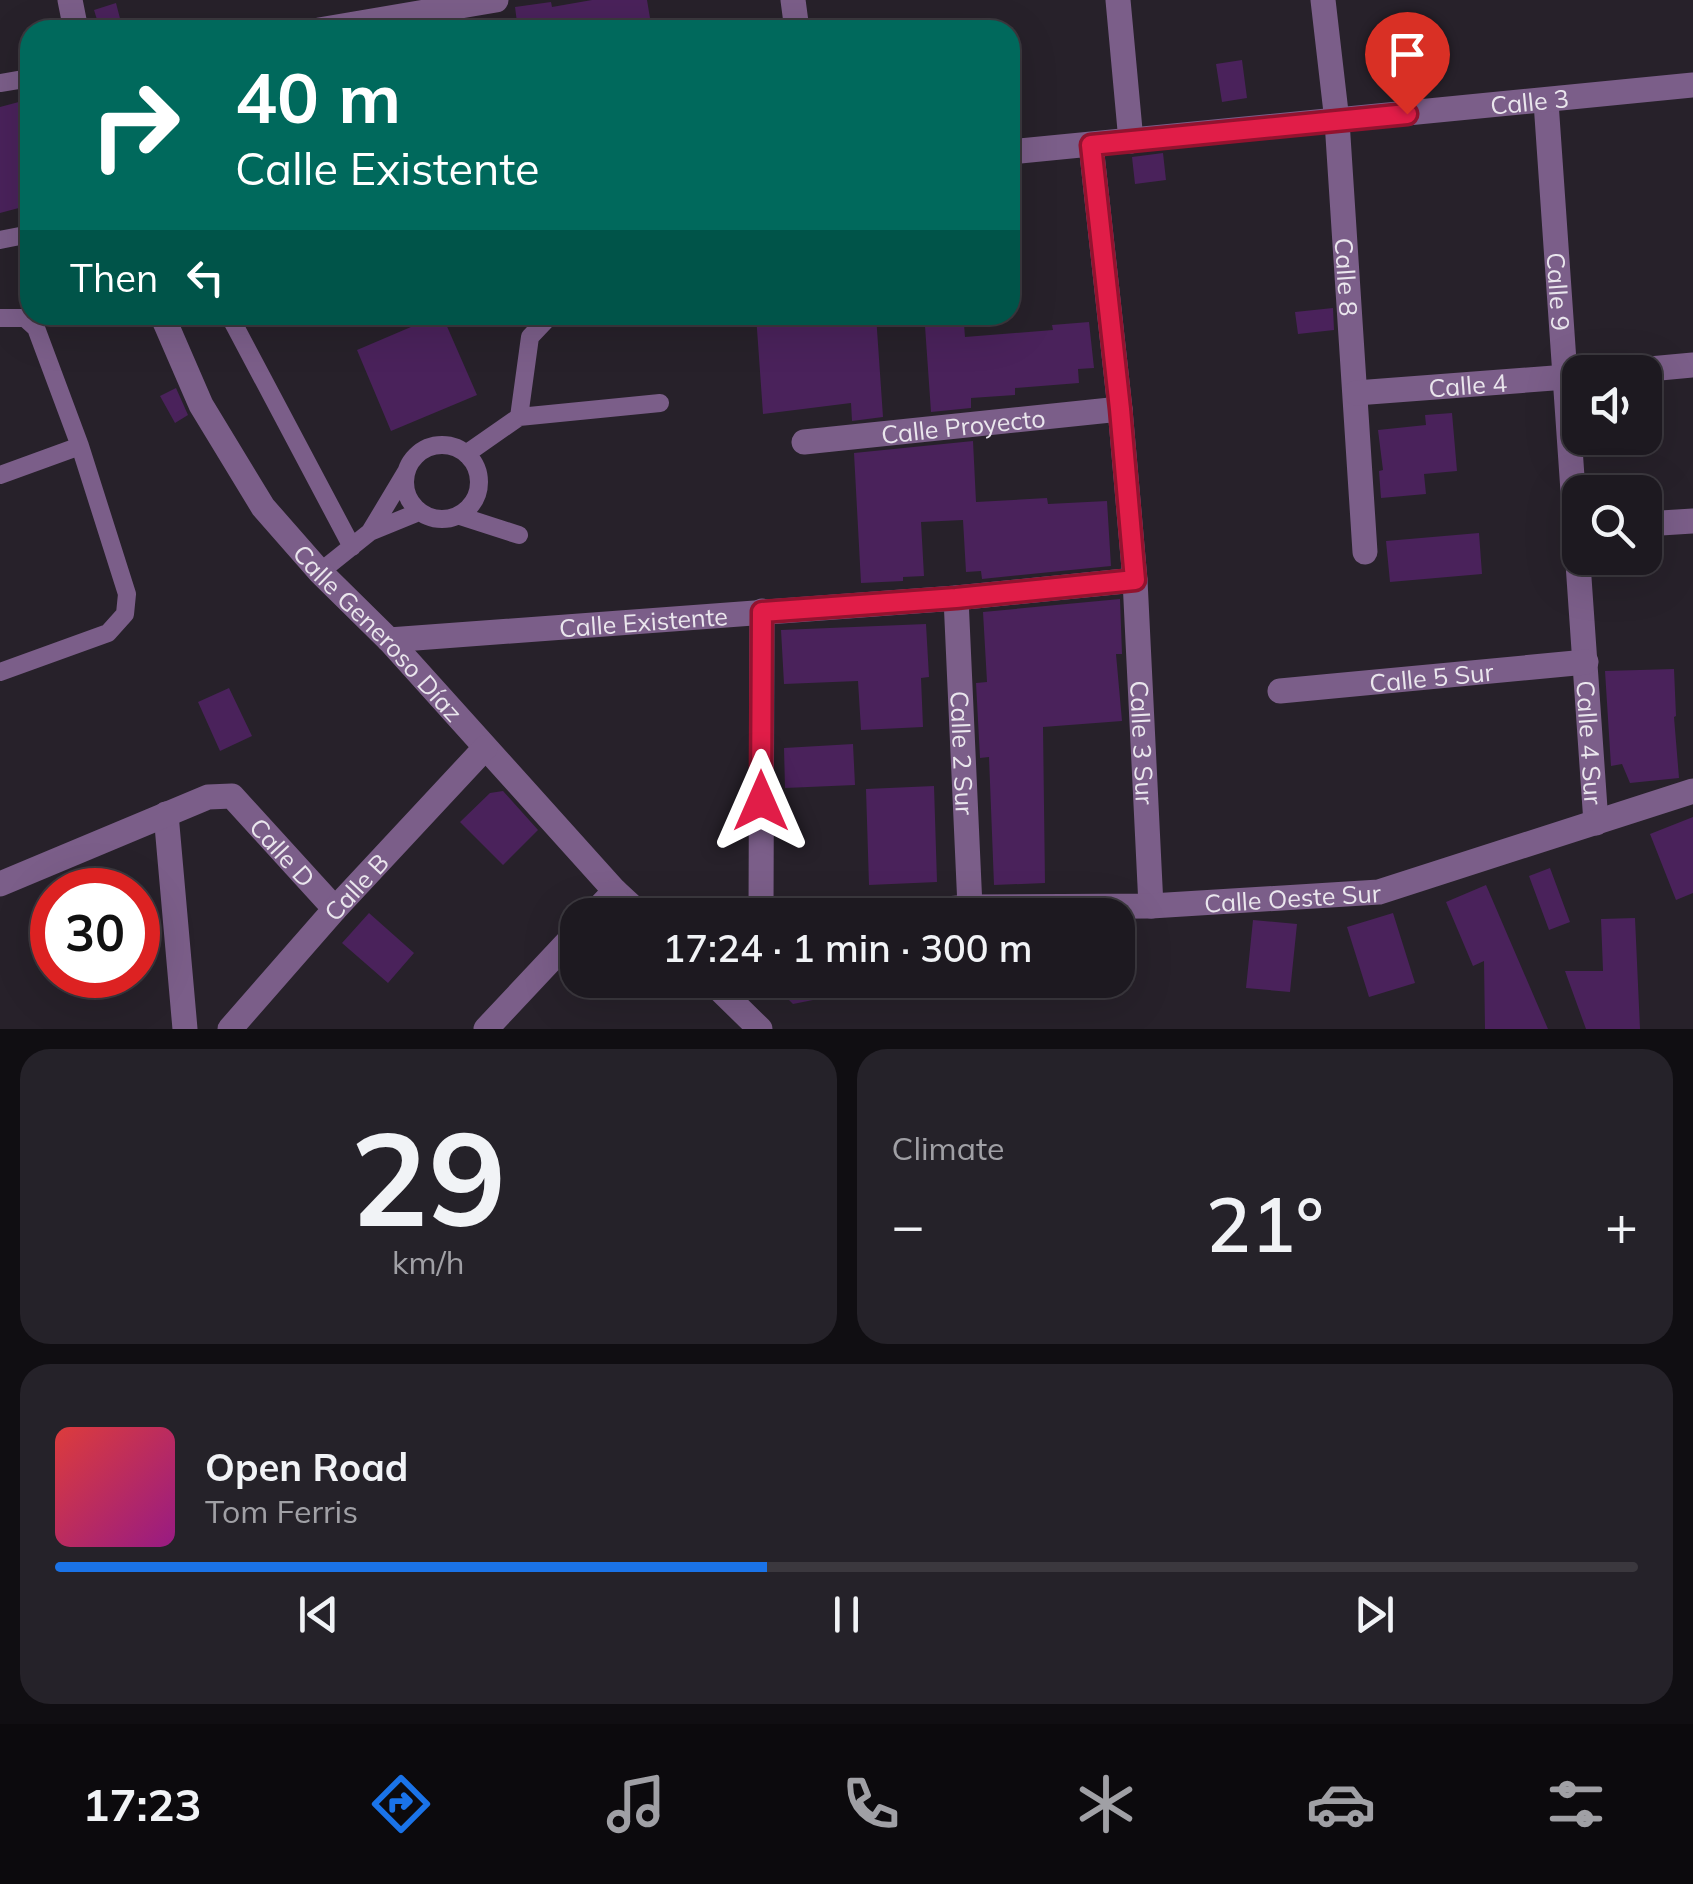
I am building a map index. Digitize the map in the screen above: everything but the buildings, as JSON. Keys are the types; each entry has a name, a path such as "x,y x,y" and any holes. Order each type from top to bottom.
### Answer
{"street":[{"path":"378,20 496,0"},
{"path":"1118,0 1131,141"},
{"name":"Calle 8","path":"1323,0 1338,121 1366,552"},
{"name":"Calle 3","path":"1020,151 1693,85"},
{"name":"Calle 9","path":"1546,102 1571,355"},
{"name":"Calle 3 Sur","path":"1091,145 1135,580 1151,906"},
{"name":"Calle Generoso Díaz","path":"166,325 201,405 263,507 320,572 390,640 623,898"},
{"path":"1662,368 1693,366"},
{"name":"Calle 4","path":"1356,393 1562,378"},
{"name":"Calle Proyecto","path":"804,442 1120,409"},
{"path":"1662,523 1693,522"},
{"name":"Calle 9","path":"1581,575 1586,662"},
{"name":"Calle Existente","path":"390,640 956,598 1135,580"},
{"name":"Calle 2 Sur","path":"956,598 970,898"},
{"path":"761,898 762,612"},
{"name":"Calle 5 Sur","path":"1280,690 1586,662"},
{"name":"Calle 4 Sur","path":"1586,662 1596,823"},
{"name":"Calle B","path":"230,1029 335,908 484,748"},
{"name":"Calle Oeste Sur","path":"1135,906 1379,892 1693,791"},
{"name":"Calle D","path":"166,814 208,797 232,796 335,908"},
{"path":"0,884 166,814 185,1029"},
{"path":"608,898 615,890"},
{"path":"486,1029 560,950"},
{"path":"728,998 760,1029"}],"lane":[{"path":"0,672 108,633 125,614 127,594 80,446 32,325"},
{"path":"234,325 352,547"},
{"path":"519,418 530,337 541,325"},
{"path":"466,454 519,418 660,403"},
{"path":"370,532 413,459 439,445 466,454 476,465 480,479 478,494 472,507 460,516"},
{"path":"0,476 80,446"},
{"path":"406,472 409,500 419,512 432,519 460,516 519,535"},
{"path":"320,572 370,532 419,512"}],"route":[{"path":"761,801 762,612 1135,580 1091,145 1407,114"}]}
